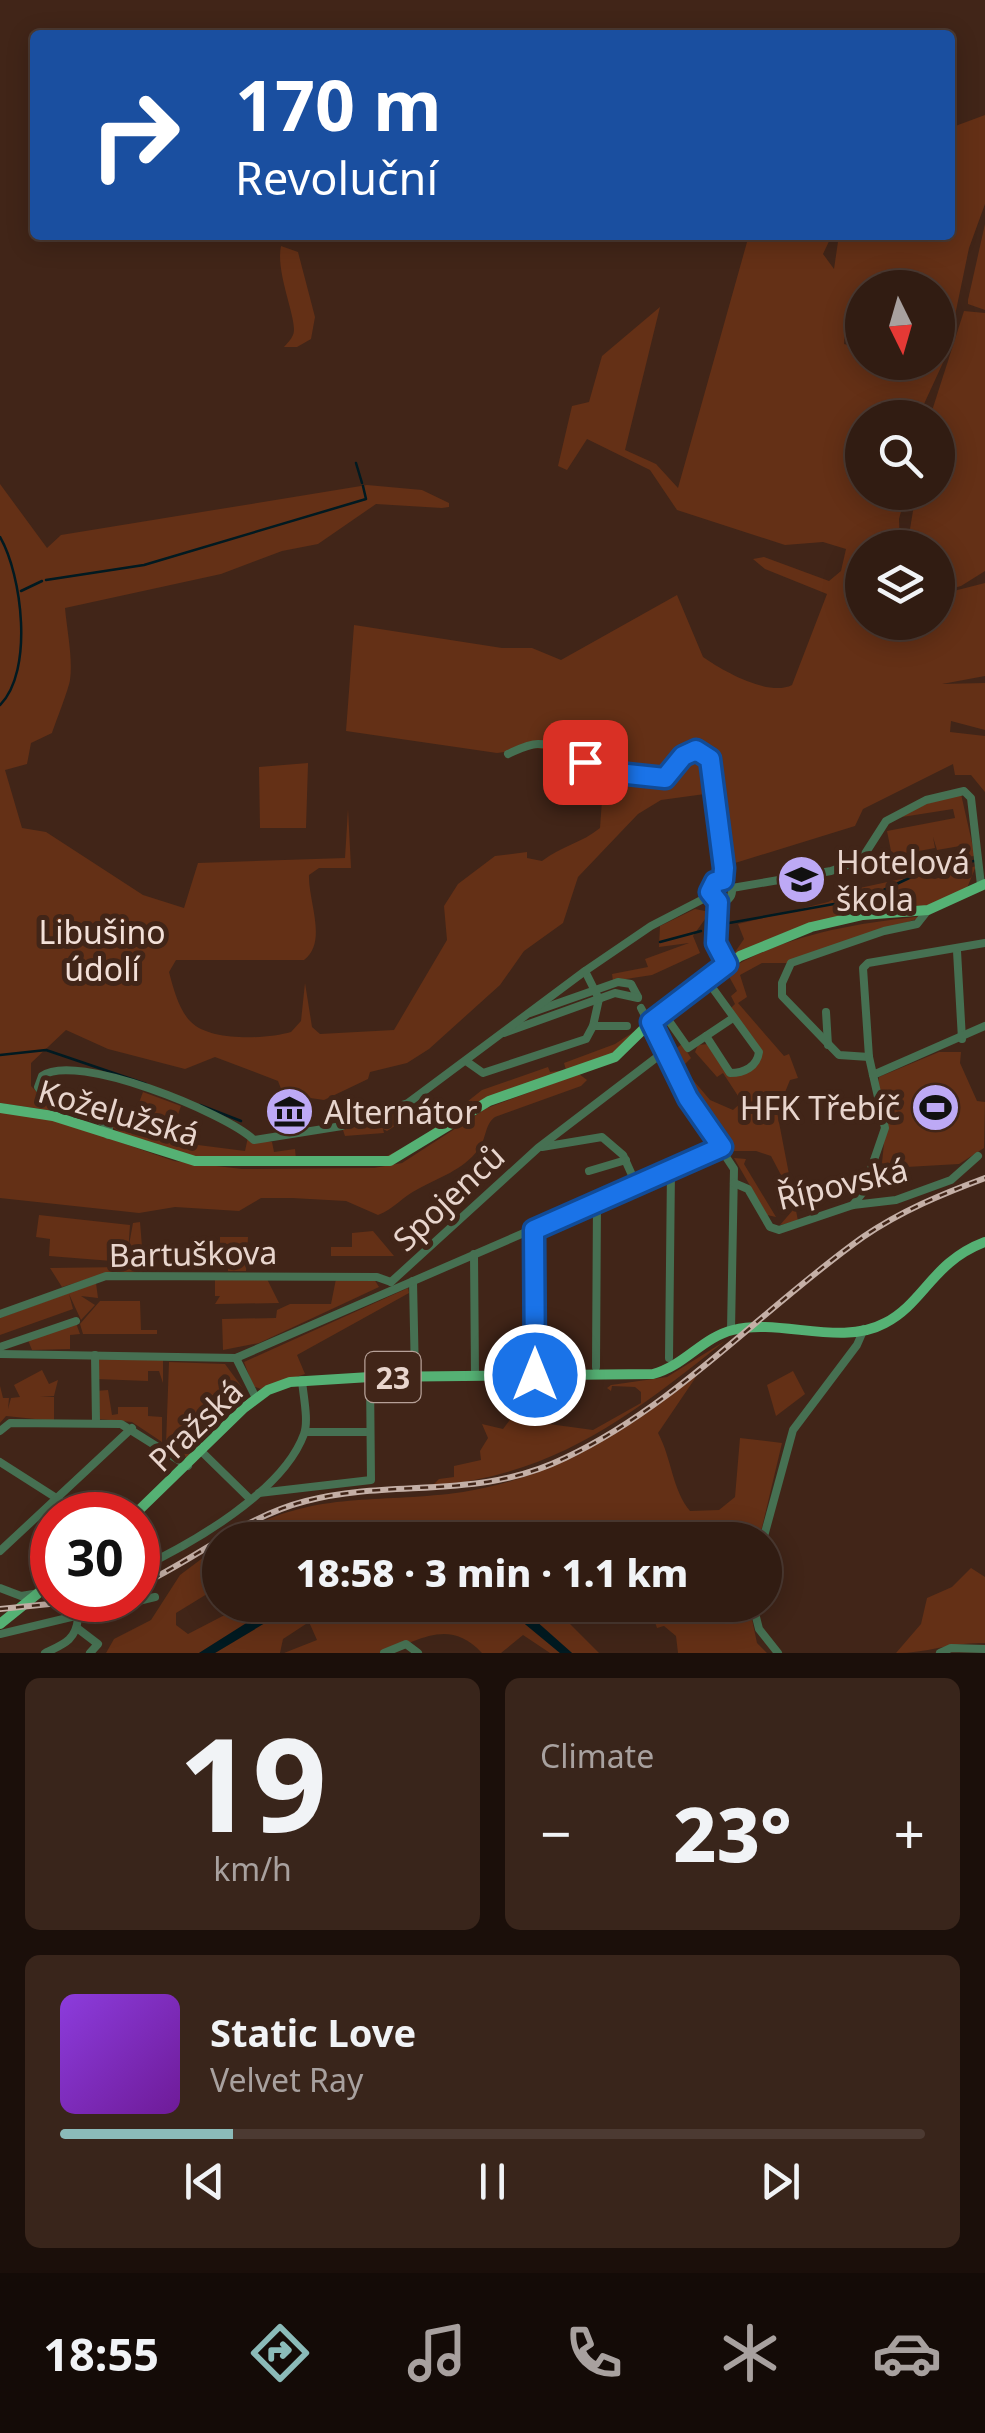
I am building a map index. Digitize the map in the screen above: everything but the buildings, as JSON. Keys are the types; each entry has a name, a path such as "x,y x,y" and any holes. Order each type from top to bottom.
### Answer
{"main road":[{"name":"Koželužská","path":"0,1108 54,1116 155,1152 206,1163 390,1161 484,1104 616,1057 662,1011 727,964 810,926 928,910 983,884"},
{"path":"732,1330 864,1329 881,1325 899,1313 939,1269 964,1250 985,1242"},
{"name":"Pražská","path":"159,1492 256,1398 302,1380 653,1374 678,1366 732,1330"},
{"path":"0,1624 30,1600"}],"street":[{"path":"508,754 535,744 563,748 585,762 653,780 665,778 683,756 705,753 713,770 723,880 732,888"},
{"path":"732,888 830,871 860,860 886,821 926,800 964,791 970,798 983,884"},
{"path":"723,880 712,884 716,943 727,964"},
{"path":"108,1135 109,1128 103,1122 44,1096 38,1086 42,1076 58,1069 107,1075 208,1112 254,1140 379,1116 422,1095 585,971 664,919 714,899 729,899 732,888"},
{"path":"870,1057 847,1059 828,1045 782,996 782,984 791,963 884,931 917,924 928,910"},
{"path":"853,1205 863,1192 885,1128 870,1057 863,968 868,963 957,951 985,943"},
{"path":"957,951 962,1038"},
{"path":"466,1061 483,1074 586,1038 599,1000 585,971"},
{"path":"706,980 759,1052 752,1066 730,1073 706,1036"},
{"path":"524,1016 595,989 631,984 640,1002"},
{"path":"500,1034 615,993 640,1002"},
{"name":"Řípovská","path":"640,1002 688,1098 734,1169 734,1183 744,1185 770,1226 779,1230 853,1205 896,1200 951,1180 978,1156"},
{"path":"662,1011 688,1048 734,1018"},
{"path":"826,1012 828,1045"},
{"path":"593,1026 628,1026"},
{"path":"873,1076 985,1026"},
{"name":"Spojenců","path":"236,1358 392,1286 538,1148 664,1051"},
{"name":"Spojenců","path":"538,1148 602,1137 626,1160"},
{"path":"392,1286 413,1281 722,1147"},
{"path":"589,1171 626,1160 636,1184"},
{"path":"669,1358 671,1169"},
{"path":"732,1330 734,1183"},
{"path":"596,1367 597,1201"},
{"path":"534,1230 535,1375"},
{"path":"474,1254 475,1376"},
{"name":"Bartuškova","path":"0,1314 106,1276 377,1277 392,1286"},
{"path":"413,1281 415,1376"},
{"path":"0,1351 76,1320"},
{"path":"768,1522 793,1430 857,1345 864,1329"},
{"path":"0,1351 236,1358 256,1398"},
{"path":"95,1356 96,1423"},
{"path":"202,1452 253,1496 370,1480 370,1377"},
{"path":"160,1557 217,1524 273,1481 305,1432 302,1380"},
{"path":"0,1431 10,1423 96,1423 132,1428 188,1466"},
{"path":"69,1492 132,1428"},
{"path":"305,1432 370,1432"},
{"path":"0,1462 48,1492"},
{"path":"0,1552 30,1526"},
{"path":"0,1538 9,1544"},
{"path":"0,1588 30,1594"},
{"path":"0,1634 81,1622"},
{"path":"758,1622 762,1635 778,1653"},
{"path":"45,1653 68,1643 78,1623"},
{"path":"78,1623 98,1644 90,1653"},
{"path":"384,1653 406,1644 418,1653"},
{"path":"940,1653 951,1648 985,1649"}],"green space":[{"path":"985,115 985,204 969,248 955,315 955,270 845,270 845,380 935,380 926,400 845,400 845,510 901,510 899,530 845,530 845,549 823,542 785,545 677,510 650,470 587,439 567,470 558,466 572,406 589,402 602,356 660,307 625,450 656,464 678,488 748,240 830,240 823,254 834,269 838,240 955,240 955,126"},
{"path":"985,224 985,310 968,304 968,300"},
{"path":"281,246 298,252 315,317 311,339 297,347 284,347 294,329 281,270"},
{"path":"964,311 985,313 985,571 955,588 955,530 910,530 913,510 955,510 955,400 935,400 942,380 955,380 955,339"},
{"name":"Libušino údolí","path":"0,484 47,548 61,535 367,485 422,490 449,503 449,507 442,508 376,504 318,544 282,551 221,574 65,608 70,680 52,733 31,743 27,764 5,770 22,828 46,832 143,895 184,908 198,863 345,858 348,809 351,868 319,868 309,875 316,932 315,943 304,960 176,960 169,972 177,998 191,1022 225,1036 291,1032 301,1021 305,983 312,1027 320,1034 394,1030 447,940 444,906 458,884 495,856 527,852 527,858 542,861 600,828 604,772 578,765 560,752 536,748 497,753 346,731 354,625 502,648 532,648 561,660 677,595 703,657 759,685 782,688 792,685 827,594 765,569 753,559 764,557 829,581 841,571 845,553 845,640 955,640 955,591 985,583 985,676 942,684 985,683 985,730 951,721 950,732 985,736 985,792 971,775 955,775 953,764 863,809 855,826 735,863 725,821 705,794 661,800 638,814 578,877 563,923 524,951 500,985 429,1049 407,1063 370,1072 368,1079 324,1100 283,1094 278,1081 215,1057 185,1069 108,1049 66,1030 31,1063 31,1086 55,1111 0,1103"},
{"path":"308,763 306,828 260,828 259,767"},
{"path":"961,794 975,856 963,857 960,846 937,850 933,837 935,848 892,856 887,831 955,818 953,809 902,817 922,805"},
{"path":"976,866 965,893 928,910 916,908 784,933 733,955 744,939 738,924 828,902 855,889 915,876 935,879"},
{"path":"695,909 710,912 693,936 700,953 652,975 613,981 612,974 648,967 645,959 689,943 659,947 660,926"},
{"path":"925,916 791,963 762,963 740,975 747,997 738,1003 784,1056 789,1054 798,1078 790,1080 777,1112 798,1221 780,1225 793,1210 792,1196 771,1156 756,1151 731,1151 691,1095 671,1052 682,1044 691,1058 682,1067 710,1100 733,1110 742,1102 723,1073 717,1077 695,1052 698,1045 708,1044 732,1075 761,1059 731,1008 735,1004 731,996 737,991 726,971 773,948 822,932"},
{"path":"635,1031 615,1057 485,1105 428,1142 373,1163 419,1140 482,1090 548,1067 550,1072 566,1070 564,1063 615,1044"},
{"name":"HFK Třebíč","path":"939,1052 961,1052 960,1063 977,1101 985,1102 984,1148 959,1164 889,1168 882,1163 887,1113 877,1092 879,1077"},
{"path":"579,1074 587,1080 581,1086 495,1117 481,1146 465,1163 378,1215 346,1201 292,1198 261,1198 239,1211 175,1207 139,1213 0,1198 0,1112 53,1119 174,1161 242,1169 374,1168 402,1163 487,1108"},
{"path":"143,1092 181,1106 172,1132 198,1145 245,1151 248,1137 272,1142 274,1152 295,1149 296,1159 220,1159 169,1152 122,1133 101,1119 108,1100 136,1111"},
{"path":"399,1111 406,1119 387,1131 383,1129 384,1133 345,1136 343,1130"},
{"path":"734,1158 746,1159 744,1164 776,1217 767,1215"},
{"path":"39,1215 130,1225 128,1253 113,1252 112,1261 49,1256 50,1239 36,1237"},
{"path":"140,1222 144,1271 107,1273 62,1287 50,1268 125,1267 133,1223"},
{"path":"373,1231 394,1256 331,1256 331,1247 352,1247 352,1233"},
{"path":"220,1237 248,1237 246,1271 228,1271 228,1257 220,1257"},
{"path":"215,1279 267,1279 279,1303 215,1304 220,1296 215,1296"},
{"path":"336,1279 374,1279 379,1287 259,1343 223,1350 222,1319 276,1318 277,1310 290,1304 331,1304"},
{"path":"96,1283 98,1298 81,1296 95,1305 81,1320 69,1294 73,1309 0,1335 0,1318"},
{"path":"408,1288 409,1293 297,1355 305,1374 261,1389 253,1386 244,1362"},
{"path":"100,1301 140,1301 141,1330 157,1330 157,1334 83,1334 80,1324"},
{"path":"76,1323 80,1334 70,1335 70,1349 32,1350 28,1340"},
{"path":"725,1341 624,1417 555,1455 518,1469 432,1486 439,1479 454,1477 454,1466 481,1460 480,1451 488,1438 482,1424 503,1429 512,1417 516,1419 528,1407 527,1390 524,1394 515,1384 528,1383 483,1380 540,1377 540,1392 531,1393 534,1422 593,1430 641,1403 641,1392 635,1387 612,1386 611,1391 607,1388 611,1385 667,1377"},
{"path":"99,1359 163,1360 163,1383 159,1371 148,1371 148,1381 96,1379"},
{"path":"169,1362 225,1364 247,1394 187,1458 166,1444"},
{"path":"42,1370 49,1384 58,1380 54,1396 40,1397 54,1397 54,1421 6,1416 0,1423 0,1386 3,1398 9,1398 8,1409 11,1398 20,1397 14,1385"},
{"path":"793,1371 805,1394 776,1416 767,1385"},
{"path":"698,1374 658,1433 690,1511 719,1510 735,1497 740,1438 782,1443 763,1522 263,1522 315,1505 431,1496 497,1485 588,1449"},
{"path":"108,1390 112,1415 118,1414 118,1407 148,1407 148,1416 162,1417 162,1442 132,1422 99,1419 96,1391"},
{"path":"202,1558 202,1597 176,1613 176,1625 188,1634 211,1622 248,1622 199,1653 106,1653 114,1639 147,1622 160,1622 160,1606 180,1575"},
{"path":"971,1568 985,1577 985,1643 896,1653 921,1624 927,1598 952,1587"},
{"path":"267,1622 309,1622 283,1639 280,1653 215,1653"},
{"path":"309,1622 523,1622 560,1653 550,1653 523,1635 501,1653 482,1653 469,1642 445,1634 379,1653 284,1653 317,1640"},
{"path":"537,1622 568,1622 599,1653 572,1653"},
{"path":"655,1622 753,1622 757,1643 767,1653 678,1653 676,1636 664,1626 657,1628"}],"water":[{"path":"248,1622 267,1622 215,1653 199,1653"},
{"path":"523,1622 537,1622 572,1653 560,1653"}],"waterway":[{"path":"356,463 362,483"},
{"path":"46,580 144,565 366,499 363,486"},
{"path":"0,537 14,574 21,622 17,670 11,690 0,705"},
{"path":"21,591 42,581"},
{"path":"729,923 867,898 926,870 974,861"},
{"path":"660,942 701,931"},
{"path":"0,1055 46,1050 146,1084"},
{"path":"200,1105 241,1121"}],"railway":[{"path":"160,1575 261,1517 306,1501 339,1494 500,1480 565,1458 606,1436 682,1384 863,1237 922,1204 985,1178"},
{"path":"0,1609 30,1606"}],"place":[{"name":"Hotelová škola","path":"801,879"},
{"name":"HFK Třebíč","path":"935,1107"},
{"name":"Alternátor","path":"289,1111"}],"route":[{"path":"535,1375 534,1230 722,1147 688,1098 651,1022 727,964 716,943 718,902 710,892 715,882 723,880 724,868 710,759 696,750 683,756 665,778 653,780 585,762"}]}
